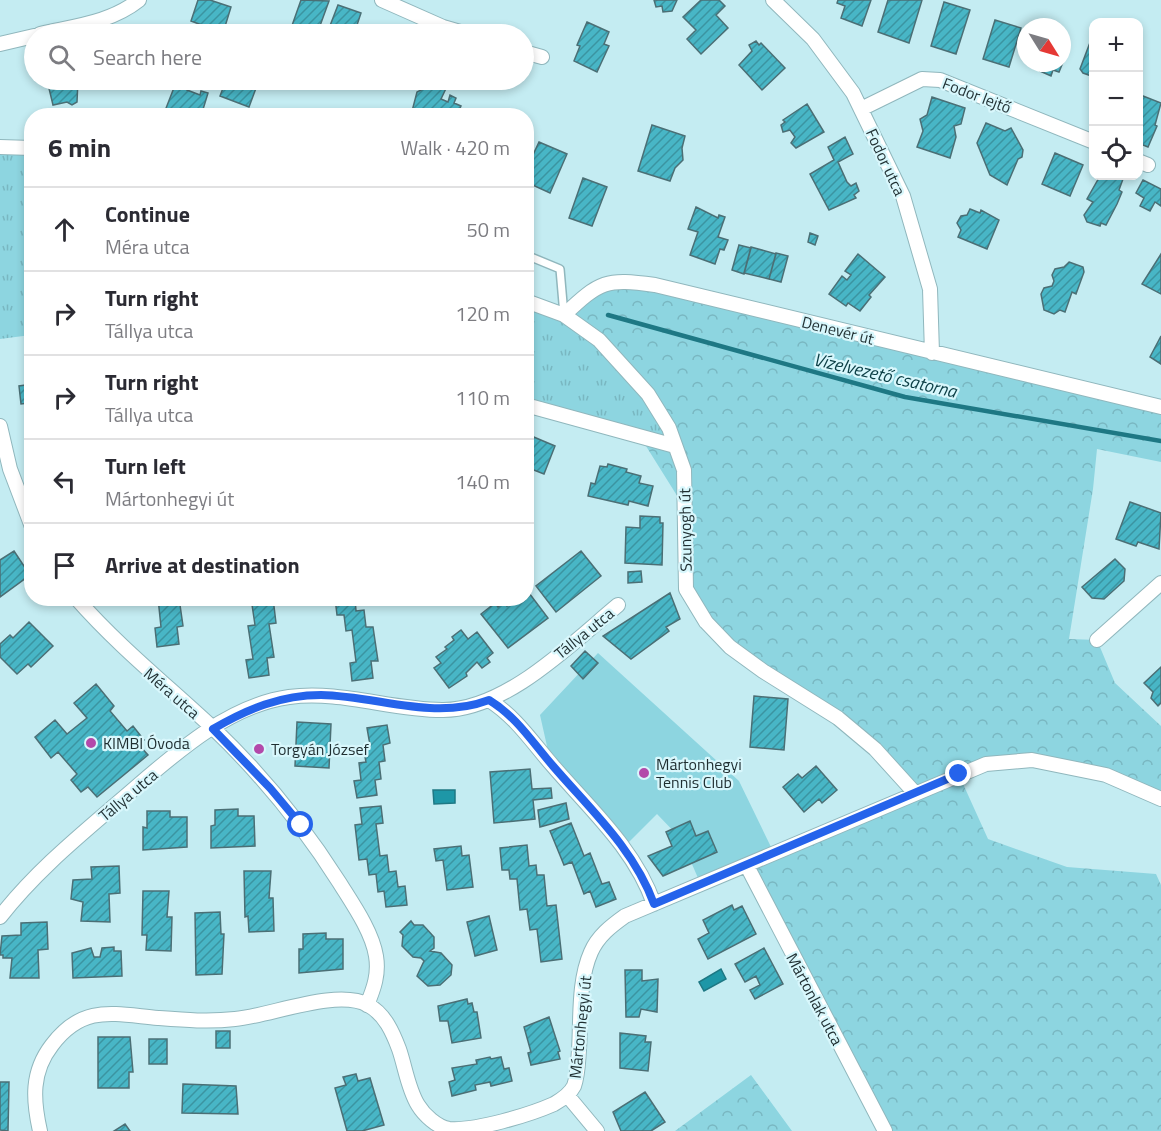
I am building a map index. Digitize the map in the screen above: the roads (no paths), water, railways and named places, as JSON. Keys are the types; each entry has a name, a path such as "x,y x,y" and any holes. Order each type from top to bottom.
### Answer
{"street":[{"path":"85,24 108,19 125,11 139,0"},
{"path":"382,0 435,24"},
{"name":"Fodor utca","path":"773,0 813,39 853,93 903,196 930,289 932,353"},
{"path":"0,44 24,38"},
{"path":"534,55 542,57"},
{"name":"Fodor lejtő","path":"861,109 922,79 940,80 1089,140"},
{"path":"0,147 24,148"},
{"name":"Denevér út","path":"564,315 586,294 603,284 621,280 655,285 1161,407"},
{"path":"534,304 564,315"},
{"name":"Szunyogh út","path":"564,315 613,352 648,394 669,428 684,470 686,589 706,622 730,647 763,671 838,717 875,749 914,792"},
{"path":"534,407 675,446"},
{"path":"0,426 10,469 24,506"},
{"path":"1097,640 1161,583"},
{"name":"Tállya utca","path":"0,916 20,892 63,850 166,762 213,729 259,705 288,697 323,695 444,710 472,706 489,700 531,676 618,605"},
{"name":"Méra utca","path":"83,606 118,644 213,729 270,788 301,825 351,900 376,955 375,984 367,1005"},
{"path":"489,700 507,711 529,735 623,848 639,869 654,904"},
{"name":"Mártonhegyi út","path":"367,1005 381,1016 392,1032 417,1105 440,1126 450,1130 480,1128 554,1104 567,1095 574,1086 578,1068 582,995 592,950 612,925 654,904 853,822 914,792 986,764 1032,760 1106,775 1161,799"},
{"name":"Mártonlak utca","path":"747,866 885,1131"},
{"path":"40,1131 34,1106 34,1088 38,1072 46,1052 59,1036 84,1019 101,1013 118,1012 212,1021 250,1018 333,1000 367,1005"},
{"path":"567,1095 597,1131"}],"lane":[{"path":"534,258 560,269 564,315"}],"waterway":[{"name":"Vízelvezető csatorna","path":"608,315 905,397 1161,441"}],"place":[{"name":"KIMBI Óvoda","path":"91,743"},
{"name":"Torgyán József","path":"259,749"},
{"name":"Mártonhegyi Tennis Club","path":"644,773"}]}
